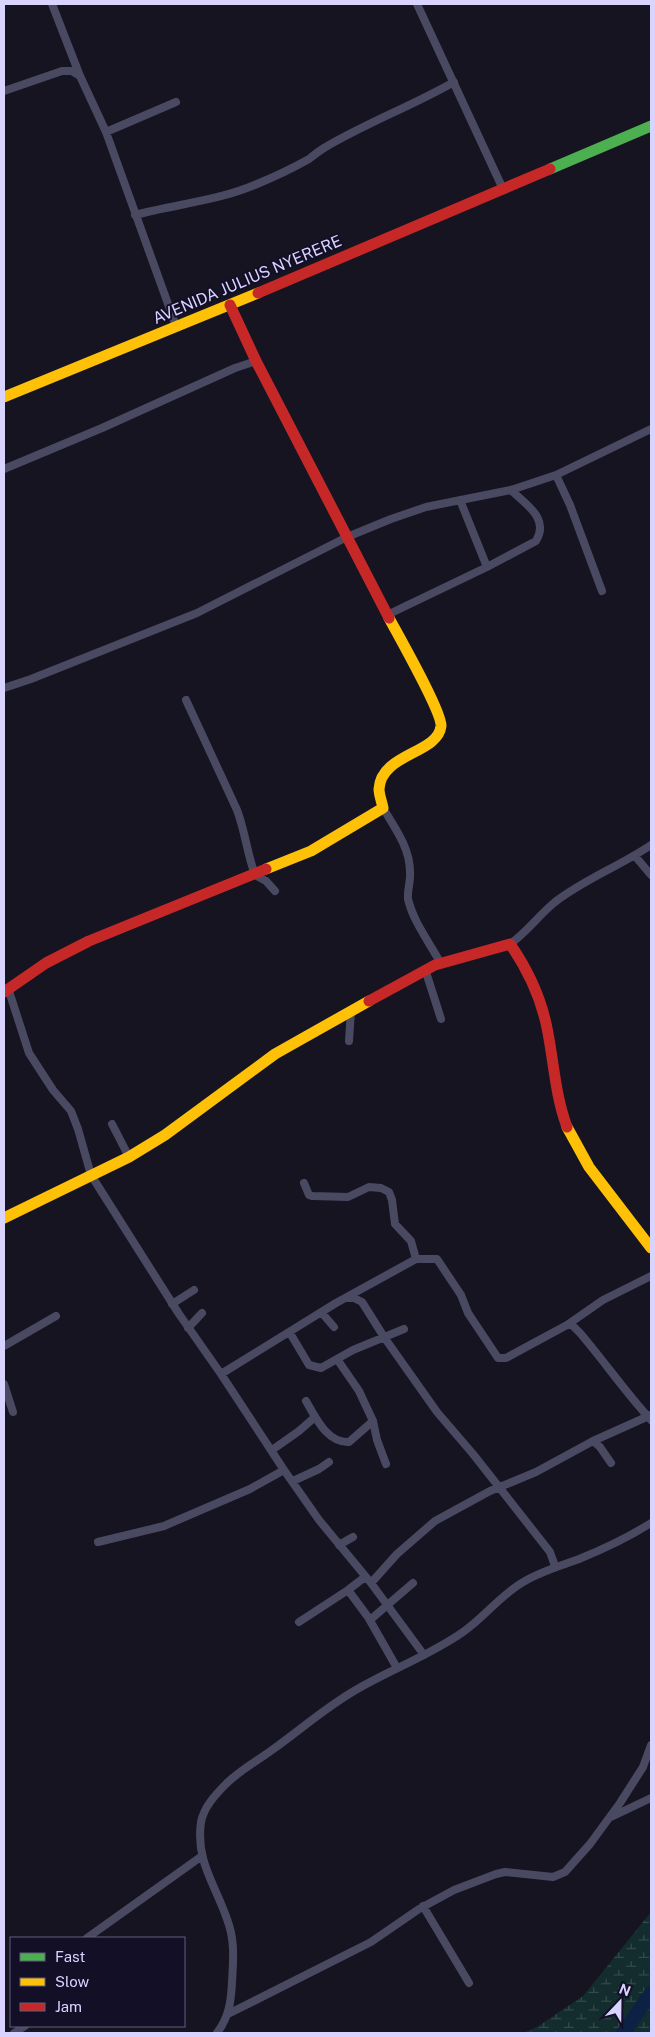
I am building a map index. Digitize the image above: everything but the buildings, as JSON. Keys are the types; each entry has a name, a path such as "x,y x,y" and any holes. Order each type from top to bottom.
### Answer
{"street":[{"path":"52,4 80,76 106,132 176,326"},
{"path":"417,4 502,189"},
{"path":"4,91 62,71 72,71 80,76"},
{"path":"135,215 208,200 257,184 308,159 324,148 393,112 425,99 454,82"},
{"path":"106,132 176,102"},
{"name":"AVENIDA JULIUS NYERERE","path":"4,397 230,305 651,126"},
{"path":"230,305 256,361 419,675 440,721 441,726 437,737 387,770 379,788 384,808 405,845 410,874 408,899 414,917 440,962"},
{"path":"4,469 102,428 235,368 256,361"},
{"path":"4,688 40,676 197,613 347,538 426,507 510,490 556,475 651,429"},
{"path":"556,475 570,505 602,591"},
{"path":"387,614 487,567 536,541 542,528 538,517 510,490"},
{"path":"460,500 487,567"},
{"path":"186,700 237,810 255,875 266,881 275,891"},
{"path":"384,808 311,851 90,942 46,963 6,990 29,1053 53,1090 71,1111 91,1175 172,1304 319,1520 368,1580 424,1655"},
{"path":"4,1218 129,1157 165,1135 275,1054 426,969 440,962 510,944 558,900 588,880 635,856 651,845"},
{"path":"635,856 651,875"},
{"path":"510,944 530,979 545,1020 557,1096 574,1144 597,1179 651,1248"},
{"path":"426,969 441,1019"},
{"path":"349,1041 352,1021 351,1010"},
{"path":"112,1124 129,1157"},
{"path":"304,1183 308,1194 312,1196 348,1197 369,1187 382,1188 389,1192 395,1224 411,1241 416,1258"},
{"path":"221,1374 416,1258 437,1259 461,1295 468,1313 498,1358 506,1358 567,1325 603,1300 651,1276"},
{"path":"362,1302 365,1288"},
{"path":"172,1304 194,1290"},
{"path":"346,1298 354,1298 362,1302 384,1337 437,1412 550,1552 555,1566"},
{"path":"188,1328 202,1313"},
{"path":"322,1313 334,1327"},
{"path":"4,1346 56,1316"},
{"path":"567,1325 572,1325 580,1332 625,1387 640,1410 650,1417"},
{"path":"290,1333 309,1365 321,1368 404,1329"},
{"path":"337,1359 359,1392 373,1421 377,1440 386,1464"},
{"path":"4,1384 13,1412"},
{"path":"306,1401 315,1417 333,1439 343,1442 349,1442 373,1421"},
{"path":"272,1450 315,1417"},
{"path":"299,1622 348,1590 368,1580 430,1525 490,1491 536,1472 592,1441 650,1417"},
{"path":"592,1441 600,1447 611,1463"},
{"path":"293,1481 319,1469 329,1462"},
{"path":"98,1542 164,1526 250,1489 284,1470"},
{"path":"490,1491 491,1478"},
{"path":"217,2033 228,2014 231,1995 233,1946 229,1925 202,1856 200,1833 205,1809 228,1782 354,1690 424,1655 464,1632 502,1598 524,1582 555,1566 585,1556 635,1533 651,1522"},
{"path":"338,1545 353,1537"},
{"path":"370,1620 413,1582"},
{"path":"348,1590 370,1620 397,1668"},
{"path":"228,2014 371,1942 423,1906 454,1890 505,1872 558,1876 575,1863 610,1818 643,1767 651,1745"},
{"path":"610,1818 651,1798"},
{"path":"88,1937 202,1856"},
{"path":"423,1906 468,1983"}],"green space":[{"path":"651,1912 651,2033 523,2033 537,2027 583,1996"}],"waterway":[{"path":"623,2033 651,1993"}],"traffic: fast":[{"path":"550,169 651,126"}],"traffic: slow":[{"path":"4,397 258,293"},
{"path":"266,869 311,851 383,808 379,794 382,777 389,768 430,743 438,735 441,726 435,706 389,618"},
{"path":"4,1218 129,1157 165,1135 275,1054 369,1001"},
{"path":"567,1127 589,1167 651,1248"}],"traffic: jam":[{"path":"258,293 550,169"},
{"path":"230,305 256,361 389,618"},
{"path":"4,992 46,963 89,941 266,869"},
{"path":"369,1001 435,965 510,944 523,964 541,1006 547,1028 560,1103 567,1127"}]}
